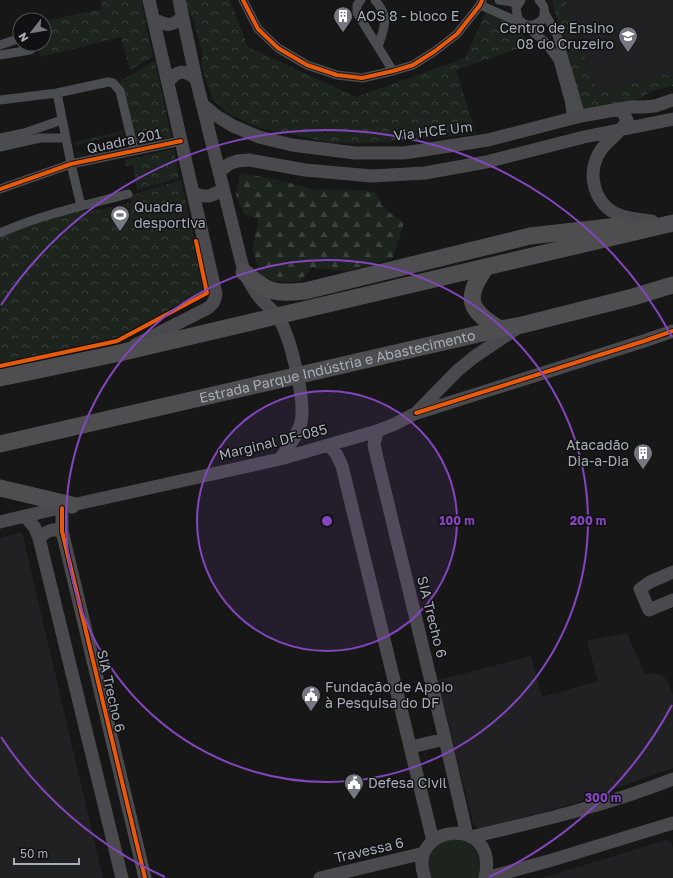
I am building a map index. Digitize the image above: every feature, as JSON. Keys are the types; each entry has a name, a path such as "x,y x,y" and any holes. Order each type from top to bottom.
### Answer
{"highway":[{"path":"244,272 261,286 273,291 285,293 305,290 530,236 673,219"},
{"path":"0,378 115,354 673,223"},
{"path":"486,267 477,279 473,288 472,301 477,312 485,320 500,329"},
{"name":"Estrada Parque Indústria e Abastecimento","path":"0,444 522,325 665,291 673,285"},
{"path":"0,488 67,506"}],"main road":[{"path":"115,354 208,308 213,305 216,294 150,0"},
{"path":"179,0 202,104 244,272 256,293 277,316 286,334 293,354 302,407 301,421 296,435 280,459"},
{"path":"154,19 163,24 169,25 178,21 182,17"},
{"path":"168,82 173,76 180,72 187,72 196,78"},
{"name":"Via HCE Um","path":"202,104 215,115 234,126 259,137 292,145 355,153 404,153 488,140 576,117 631,107 644,108 673,100"},
{"path":"621,109 627,120 601,150 594,165 592,180 594,190 609,209 621,216 652,222"},
{"path":"219,172 229,164 238,160 249,160 305,170 372,176 425,173 486,162 584,136 673,119"},
{"path":"486,162 480,157 478,150 488,140"},
{"path":"425,173 458,163 463,160 465,156 460,144"},
{"path":"194,192 204,196 209,196 223,189"},
{"name":"Marginal DF-085","path":"0,522 280,459 377,431 416,413 463,366 522,325"},
{"path":"416,413 637,344 673,331"},
{"name":"SIA Trecho 6","path":"377,431 374,444 377,458 469,836"},
{"path":"329,445 337,454 342,466 433,840"},
{"name":"SIA Trecho 6","path":"67,506 62,531 145,878"},
{"path":"25,516 39,538 122,878"},
{"path":"39,538 49,530 55,529 62,531"},
{"path":"673,572 650,582 640,589 649,610 673,600"},
{"path":"77,694 88,698 94,694 98,686"},
{"path":"83,721 85,714 95,709 106,716"},
{"path":"411,747 445,739"},
{"path":"469,836 544,820 645,791 673,779"},
{"path":"425,878 422,863 424,853 433,840 449,833 458,833 469,836 480,844 486,855 488,867 486,878 552,860 673,823"},
{"name":"Travessa 6","path":"320,878 424,853"}],"street":[{"path":"361,0 357,5 357,13 393,71"},
{"path":"376,0 385,13 386,19 378,48"},
{"path":"499,0 519,2 516,8 518,19 522,24 532,26 541,21 544,7"},
{"path":"539,0 558,35 576,117"},
{"path":"245,1 258,28 278,48 306,65 337,75 362,78 412,65 435,51 457,34 481,2 522,24 544,42 558,60 576,117"},
{"path":"0,45 12,41"},
{"path":"0,55 18,52"},
{"name":"Quadra 201","path":"57,93 113,82 120,91 134,150"},
{"path":"0,100 57,93 71,164 82,206"},
{"path":"0,147 26,137 62,120"},
{"path":"0,138 66,138"},
{"name":"Quadra 201","path":"0,189 71,164 181,141"},
{"path":"0,233 16,226 128,194"}],"shaded area":[{"name":"Centro de Ensino 08 do Cruzeiro","path":"565,0 673,0 673,73 597,91"},
{"path":"22,532 103,878 0,878 0,538"},
{"path":"627,633 645,675 653,673 660,674 667,680 673,695 673,768 578,802 483,829 477,828 473,823 438,680 531,656 542,697 598,681 587,641"},
{"path":"666,840 670,842 673,848 673,878 542,878"}],"green space":[{"path":"100,0 141,0 153,57 130,70 121,37 40,57 39,52 52,52 52,19 102,9"},
{"path":"185,0 230,0 248,47 356,97 465,58 488,8 513,22 530,45 456,70 476,134 378,143 333,143 260,128 231,115 213,100 201,66 203,56 193,18 187,11"},
{"path":"552,0 565,0 597,91 673,73 673,86 652,91 630,105 580,111"},
{"path":"155,61 172,139 135,146 120,81"},
{"path":"122,131 125,142 123,146 78,156 77,153 79,153 79,155 123,145 121,134 75,145 75,142"},
{"path":"174,149 179,178 137,190 133,165 126,166 125,160"},
{"path":"240,173 275,179 313,189 342,189 375,192 387,211 404,223 393,258 348,271 312,268 299,282 275,281 260,276 253,250 258,219 244,214 236,195"},
{"path":"181,180 204,292 118,337 0,364 0,237 81,207 85,213 132,202 131,195"},
{"path":"448,839 466,840 475,847 481,858 479,878 432,878 429,860 433,850"}],"cycle path":[{"path":"243,0 258,29 278,48 307,65 337,75 362,78 413,65 435,51 457,34 480,5 482,0"},
{"path":"0,189 71,164 181,141"},
{"path":"0,366 117,341 207,293 196,241"},
{"path":"416,413 673,331"},
{"path":"62,508 62,531 145,878"}],"place":[{"name":"AOS 8 - bloco E","path":"343,33"},
{"name":"Centro de Ensino 08 do Cruzeiro","path":"628,53"},
{"name":"Quadra desportiva","path":"120,232"},
{"name":"Atacadão Dia-a-Dia","path":"643,470"},
{"name":"Fundação de Apoio à Pesquisa do DF","path":"311,712"},
{"name":"Defesa Civil","path":"354,800"}]}
